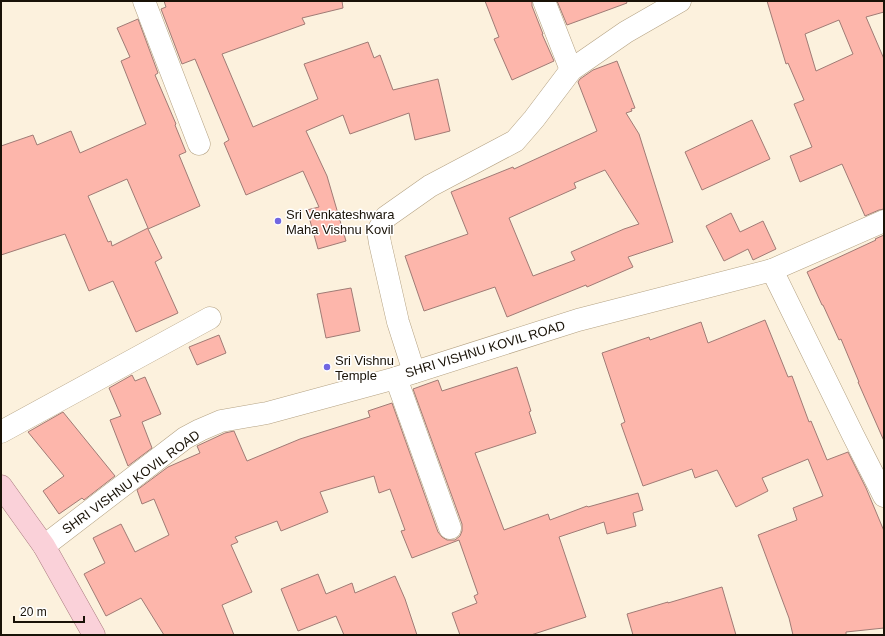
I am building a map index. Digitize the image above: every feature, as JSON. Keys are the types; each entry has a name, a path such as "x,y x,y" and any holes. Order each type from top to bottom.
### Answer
{"main road":[{"path":"4,497 44,546 94,635"}],"street":[{"path":"144,1 199,144"},
{"path":"544,1 571,70"},
{"path":"450,528 405,375 398,322 378,231 386,217 430,186 515,141 534,119 571,70 626,32 680,1"},
{"name":"SHRI VISHNU KOVIL ROAD","path":"44,546 186,438 221,421 267,413 405,375 578,320 772,270 884,221"},
{"path":"772,270 884,496"},
{"path":"1,432 210,318"}],"building":[{"path":"164,1 342,1 343,8 302,18 305,24 222,54 253,127 318,99 304,64 368,42 374,58 380,55 393,90 438,79 450,131 415,140 409,113 350,134 343,115 306,131 327,176 346,241 318,249 307,210 319,207 303,171 246,195 224,143 229,140 195,59 182,64 161,9 166,7"},
{"path":"485,1 532,1 532,6 542,34 554,61 512,80 494,39 499,37"},
{"path":"557,1 626,1 627,3 567,25"},
{"path":"767,1 884,1 884,12 866,17 884,59 884,209 865,216 842,164 800,182 790,156 812,147 794,104 804,100 788,63 786,64","holes":["839,20 853,54 816,71 805,34"]},
{"path":"138,19 158,73 155,75 186,152 179,155 200,206 148,229 162,258 155,262 178,313 136,332 113,281 89,291 65,234 1,255 1,146 33,135 37,145 71,131 80,153 146,124 121,61 130,57 117,28","holes":["127,179 148,228 112,246 111,241 108,242 88,196"]},
{"path":"617,61 635,108 626,113 639,134 673,242 628,257 633,267 587,287 586,285 507,317 495,287 424,311 405,256 468,234 451,192 513,167 514,169 597,131 578,82 593,70","holes":["605,170 639,224 571,252 575,260 533,276 509,218 576,188 574,183"]},
{"path":"752,120 770,159 702,190 685,152"},
{"path":"731,213 740,232 763,221 776,249 753,260 748,249 724,261 706,226"},
{"path":"884,235 884,441 841,339 839,340 807,272"},
{"path":"351,288 360,331 326,338 317,294"},
{"path":"765,320 788,377 792,376 809,422 811,421 827,460 848,452 866,488 884,531 884,628 846,632 846,635 793,635 789,618 758,535 797,520 793,508 823,496 808,459 762,478 768,491 736,507 717,470 695,478 692,469 643,486 621,424 625,422 602,353 649,337 650,340 701,322 708,343"},
{"path":"219,335 226,353 197,365 189,347"},
{"path":"517,367 531,411 529,412 536,433 475,453 504,530 548,514 550,520 587,506 588,507 638,493 643,510 633,513 636,526 607,534 604,522 559,537 586,617 531,635 460,635 452,613 477,603 474,596 478,594 459,540 412,558 401,531 405,530 390,489 379,493 374,476 320,492 328,512 281,531 277,521 235,537 238,542 231,545 252,592 222,605 234,635 164,635 141,598 106,616 84,574 105,563 93,538 121,524 135,552 169,535 154,499 142,504 137,490 168,467 200,453 197,446 225,433 234,431 247,461 300,439 370,417 368,411 392,403 438,532 447,540 455,540 460,536 462,524 413,389 438,380 442,391"},
{"path":"132,375 135,381 145,377 161,414 142,422 152,448 128,466 110,420 121,416 109,388"},
{"path":"63,412 115,476 84,500 82,498 59,514 43,491 64,476 28,432"},
{"path":"318,574 326,594 352,583 355,593 395,576 405,599 417,635 344,635 336,616 298,631 281,589"},
{"path":"722,587 736,635 633,635 627,614"}],"place":[{"name":"Sri Venkateshwara Maha Vishnu Kovil","path":"278,221"},
{"name":"Sri Vishnu Temple","path":"327,367"}]}
